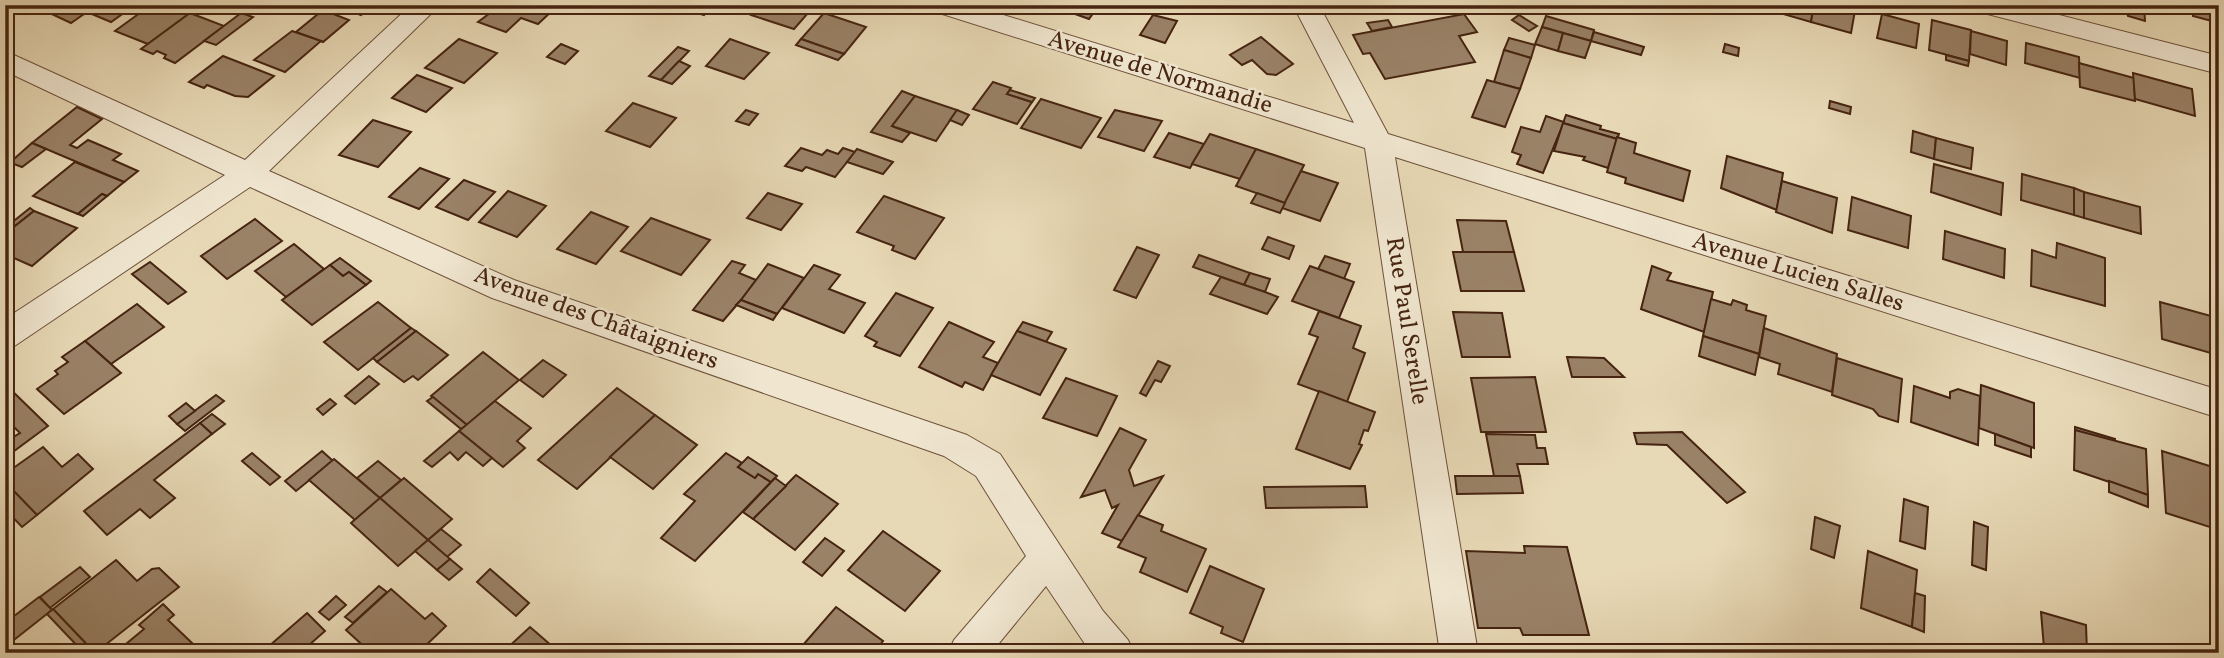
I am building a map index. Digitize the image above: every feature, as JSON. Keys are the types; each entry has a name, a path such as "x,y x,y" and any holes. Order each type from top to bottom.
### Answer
{"street":[{"path":"5,336 248,174 427,5"},
{"name":"Avenue de Normandie","path":"942,5 1378,142"},
{"name":"Rue Paul Serelle","path":"1306,5 1378,142 1459,653"},
{"path":"1985,5 2219,65"},
{"name":"Avenue des Châtaigniers","path":"5,60 503,289 955,446 988,465 1090,623 1115,653"},
{"name":"Avenue Lucien Salles","path":"1378,142 2219,404"},
{"path":"967,653 1047,558"}],"building":[{"path":"5,5 39,5 26,14 9,7 5,10"},
{"path":"46,5 63,5 84,14 71,23 41,9"},
{"path":"63,5 97,5 84,14"},
{"path":"97,5 135,5 111,22 87,12"},
{"path":"151,5 191,5 197,8 148,44 115,31"},
{"path":"334,5 372,5 361,15"},
{"path":"501,5 548,5 555,8 538,24 521,18 506,32 478,22"},
{"path":"685,5 712,6 704,15 682,8"},
{"path":"760,5 815,5 794,29 751,15"},
{"path":"1050,5 1099,5 1089,19"},
{"path":"1099,5 1138,5 1133,13 1117,9 1114,13 1097,8"},
{"path":"1770,5 1814,5 1811,22 1769,10"},
{"path":"1814,5 1856,5 1851,33 1811,22"},
{"path":"2097,5 2144,5 2145,21 2128,16 2127,13"},
{"path":"2193,5 2219,5 2219,23 2193,16"},
{"path":"323,10 349,20 323,42 296,32"},
{"path":"190,13 224,26 175,63 157,51 153,54 141,49"},
{"path":"241,13 253,17 216,45 204,41"},
{"path":"824,13 866,27 844,54 801,39"},
{"path":"1464,14 1477,32 1459,36 1475,62 1385,79 1370,53 1363,54 1353,35"},
{"path":"1882,14 1919,24 1916,48 1877,38"},
{"path":"1153,15 1177,21 1165,43 1140,35"},
{"path":"1519,15 1537,26 1529,31 1512,20"},
{"path":"1546,16 1594,30 1591,41 1542,27"},
{"path":"1388,20 1392,27 1372,31 1367,23"},
{"path":"1932,20 1971,30 1969,61 1929,50"},
{"path":"1542,27 1563,33 1558,51 1535,44"},
{"path":"292,31 321,41 285,72 254,60"},
{"path":"1971,31 2007,41 2006,65 1970,54"},
{"path":"1594,32 1644,47 1641,55 1591,41"},
{"path":"1563,33 1591,41 1585,58 1558,51"},
{"path":"1261,37 1293,64 1276,75 1267,74 1252,60 1242,65 1230,55"},
{"path":"1509,38 1535,45 1531,58 1504,50"},
{"path":"459,39 497,53 464,83 425,68"},
{"path":"730,39 769,53 744,79 706,66"},
{"path":"801,39 844,54 838,60 796,45"},
{"path":"2026,43 2079,57 2080,78 2025,63"},
{"path":"561,44 578,51 565,64 547,57"},
{"path":"1725,44 1739,48 1738,56 1723,52"},
{"path":"678,47 689,51 661,80 649,76"},
{"path":"1504,50 1531,58 1520,89 1494,82"},
{"path":"1946,55 1969,61 1968,66 1946,60"},
{"path":"223,56 274,76 248,97 235,96 207,85 204,88 189,82"},
{"path":"679,61 690,66 672,84 661,80"},
{"path":"2079,63 2134,78 2135,101 2080,87"},
{"path":"2133,73 2192,89 2195,116 2135,99"},
{"path":"417,75 452,88 426,112 392,98"},
{"path":"1487,80 1520,89 1505,127 1472,117"},
{"path":"993,82 1011,88 1007,94 1032,102 1017,124 973,109"},
{"path":"1010,90 1035,98 1032,102 1007,94"},
{"path":"902,91 915,96 892,126 910,133 902,142 871,132"},
{"path":"915,96 957,110 936,141 892,126"},
{"path":"1041,99 1101,118 1081,148 1021,128"},
{"path":"1830,101 1851,107 1850,114 1829,108"},
{"path":"633,103 676,118 650,147 606,131"},
{"path":"77,107 102,119 70,145 77,148 88,140 121,154 113,160 138,171 124,182 32,143"},
{"path":"746,110 758,114 749,125 736,121"},
{"path":"957,110 969,115 962,125 950,120"},
{"path":"1115,110 1162,121 1144,151 1098,137"},
{"path":"1566,115 1619,134 1617,139 1563,123"},
{"path":"1546,116 1564,122 1543,173 1517,164 1521,155 1512,152 1521,127 1540,132"},
{"path":"373,120 411,132 378,167 339,155"},
{"path":"1563,123 1617,139 1608,168 1583,160 1585,157 1554,151"},
{"path":"1913,131 1936,138 1934,159 1911,152"},
{"path":"1169,133 1204,144 1190,168 1154,157"},
{"path":"1210,134 1256,149 1240,179 1192,164"},
{"path":"1617,137 1636,143 1634,153 1690,171 1683,201 1625,183 1626,178 1607,172"},
{"path":"1936,138 1973,148 1971,169 1934,159"},
{"path":"32,143 46,149 22,167 14,164 5,167"},
{"path":"801,148 822,155 827,150 838,154 843,148 855,152 835,177 806,167 802,171 785,166"},
{"path":"857,149 893,162 883,174 847,162"},
{"path":"1256,149 1304,165 1285,203 1236,186"},
{"path":"1727,156 1783,173 1777,210 1721,188"},
{"path":"75,162 124,182 107,196 102,194 78,214 33,196"},
{"path":"1934,164 2003,183 2001,215 1931,192"},
{"path":"420,168 449,179 419,209 389,197"},
{"path":"1301,171 1338,183 1320,221 1282,208"},
{"path":"2022,174 2074,188 2074,215 2021,200"},
{"path":"464,180 495,192 468,220 436,207"},
{"path":"1782,181 1837,198 1832,233 1776,212"},
{"path":"2074,188 2084,192 2084,218 2074,215"},
{"path":"508,191 546,206 517,237 479,222"},
{"path":"2084,192 2140,207 2141,234 2084,218"},
{"path":"768,193 802,204 781,230 747,218"},
{"path":"1257,193 1285,203 1280,213 1251,203"},
{"path":"102,194 107,196 83,216 78,214"},
{"path":"884,196 944,218 915,259 892,250 894,246 857,232"},
{"path":"1852,197 1911,216 1908,248 1848,230"},
{"path":"30,208 34,211 5,234 5,228"},
{"path":"34,211 77,228 32,266 5,254 5,234"},
{"path":"591,212 628,227 596,264 557,249"},
{"path":"651,218 710,240 681,275 621,251"},
{"path":"255,219 282,241 227,279 201,256"},
{"path":"1457,220 1506,221 1514,252 1463,252"},
{"path":"1945,231 2005,249 2004,278 1943,259"},
{"path":"1268,237 1294,246 1289,259 1262,249"},
{"path":"2057,243 2105,258 2105,306 2031,286 2032,250 2056,258"},
{"path":"294,244 324,269 286,297 255,271"},
{"path":"1137,247 1159,255 1136,298 1114,290"},
{"path":"1453,252 1514,252 1524,291 1461,291"},
{"path":"1199,255 1250,273 1244,285 1193,267"},
{"path":"1325,256 1350,264 1344,279 1318,269"},
{"path":"340,258 371,281 366,285 349,272 343,276 330,265"},
{"path":"732,261 745,265 739,273 756,280 741,300 723,321 693,310"},
{"path":"150,262 186,292 168,304 132,274"},
{"path":"768,264 804,278 777,314 741,300"},
{"path":"330,265 343,276 349,272 366,285 312,325 282,300"},
{"path":"814,265 840,275 829,289 865,303 844,333 782,308"},
{"path":"1310,266 1354,282 1339,318 1292,301"},
{"path":"1652,266 1671,273 1667,280 1713,292 1704,332 1641,309"},
{"path":"1250,273 1270,279 1265,292 1244,285"},
{"path":"1221,277 1278,297 1267,314 1210,294"},
{"path":"896,293 933,308 900,356 874,346 877,342 865,336"},
{"path":"1711,299 1731,305 1733,300 1747,305 1746,310 1766,316 1759,354 1703,336"},
{"path":"741,300 777,314 773,320 736,305"},
{"path":"378,302 411,328 358,370 324,342"},
{"path":"2160,302 2211,316 2214,354 2162,339"},
{"path":"137,304 164,327 111,364 85,341"},
{"path":"2210,306 2219,308 2219,348 2214,347"},
{"path":"1319,311 1361,326 1353,348 1365,353 1347,402 1298,384 1318,337 1309,334"},
{"path":"1453,312 1502,313 1510,357 1462,357"},
{"path":"949,322 994,342 983,357 998,363 983,390 965,382 962,387 919,367"},
{"path":"1023,322 1052,332 1046,342 1017,331"},
{"path":"411,328 416,331 377,362 373,358"},
{"path":"1764,328 1837,354 1832,392 1778,374 1780,364 1759,357"},
{"path":"416,331 448,355 418,380 413,376 404,382 377,362"},
{"path":"1017,331 1066,349 1040,395 991,375"},
{"path":"1703,336 1759,354 1755,375 1699,356"},
{"path":"85,341 121,373 64,414 37,389 58,374 55,371 68,362 62,357"},
{"path":"483,352 519,380 467,425 431,396"},
{"path":"1567,357 1604,358 1624,377 1572,377"},
{"path":"1837,358 1902,379 1898,422 1879,416 1873,409 1832,395"},
{"path":"543,360 566,375 543,397 520,380"},
{"path":"1158,361 1170,366 1161,382 1155,380 1146,396 1140,393"},
{"path":"369,376 379,384 355,404 345,396"},
{"path":"1535,377 1546,432 1481,432 1471,378"},
{"path":"1066,378 1117,396 1097,436 1043,418"},
{"path":"5,384 48,426 6,457 5,442 20,433 13,426 5,431"},
{"path":"1981,385 2034,403 2034,448 1979,428"},
{"path":"1914,386 1950,398 1950,392 1958,389 1980,396 1978,445 1911,422"},
{"path":"617,388 655,415 577,489 538,460"},
{"path":"1319,391 1375,412 1368,431 1364,430 1359,444 1362,445 1350,469 1296,449"},
{"path":"216,395 224,401 185,431 177,424"},
{"path":"433,397 467,425 461,429 427,401"},
{"path":"330,399 336,404 323,415 317,409"},
{"path":"495,401 531,428 517,441 525,448 503,467 459,431"},
{"path":"186,403 195,411 177,424 169,416"},
{"path":"212,414 225,424 212,434 200,423"},
{"path":"655,415 697,445 653,489 610,457"},
{"path":"200,423 212,434 154,480 175,498 150,518 140,509 107,535 84,511"},
{"path":"2075,427 2115,439 2114,443 2075,430"},
{"path":"1120,428 1146,440 1129,470 1134,486 1163,476 1122,541 1102,533 1118,505 1112,508 1105,490 1081,497"},
{"path":"2075,430 2146,449 2148,495 2074,470"},
{"path":"459,431 492,458 483,466 466,452 458,460 450,452 432,467 424,461"},
{"path":"1682,432 1745,492 1727,503 1667,445 1637,444 1634,433"},
{"path":"1486,434 1535,435 1537,448 1545,448 1548,464 1517,464 1520,476 1494,476"},
{"path":"1995,434 2031,447 2031,457 1995,445"},
{"path":"43,447 62,467 78,454 93,469 37,515 5,482 5,474"},
{"path":"322,451 333,461 296,491 285,481"},
{"path":"2162,451 2219,469 2219,530 2166,513"},
{"path":"252,453 280,477 270,485 242,461"},
{"path":"726,453 742,463 738,467 755,478 758,474 771,482 695,561 661,538 695,501 684,494"},
{"path":"748,457 777,476 771,482 758,474 755,478 738,467"},
{"path":"334,459 380,498 355,520 309,480"},
{"path":"378,461 401,480 380,498 357,478"},
{"path":"796,475 838,504 795,550 753,519"},
{"path":"1455,476 1520,476 1523,493 1457,494"},
{"path":"404,478 452,519 428,540 380,498"},
{"path":"775,478 786,486 753,519 743,512"},
{"path":"2109,481 2148,495 2148,507 2109,492"},
{"path":"5,482 37,515 22,527 5,509"},
{"path":"1365,486 1367,507 1266,508 1264,487"},
{"path":"380,498 428,540 398,566 351,523"},
{"path":"1904,499 1928,507 1925,549 1900,541"},
{"path":"1138,515 1163,525 1161,531 1206,549 1187,592 1140,572 1146,558 1118,547"},
{"path":"1815,517 1840,526 1834,558 1811,549"},
{"path":"1974,522 1988,527 1986,570 1972,565"},
{"path":"441,529 461,545 447,557 428,540"},
{"path":"883,531 940,571 905,611 848,570"},
{"path":"825,538 844,551 822,576 803,562"},
{"path":"428,540 450,559 437,570 415,551"},
{"path":"1524,546 1567,547 1589,635 1523,635 1520,628 1478,628 1466,551 1525,553"},
{"path":"1868,551 1917,570 1912,627 1861,608"},
{"path":"450,559 462,569 449,580 437,570"},
{"path":"116,560 137,581 152,569 159,568 179,587 95,653 53,609"},
{"path":"1210,566 1264,589 1243,642 1221,633 1223,627 1190,613"},
{"path":"80,567 90,577 50,608 40,597"},
{"path":"490,569 529,603 516,616 477,582"},
{"path":"379,586 387,592 353,623 345,617"},
{"path":"391,589 425,619 432,613 446,626 418,653 371,653 346,630"},
{"path":"1915,593 1925,596 1924,632 1912,627"},
{"path":"336,596 346,605 329,620 319,612"},
{"path":"39,597 52,610 5,647 5,623"},
{"path":"163,604 174,615 168,620 193,644 182,653 123,653 120,649 144,629 139,625"},
{"path":"836,607 883,641 874,653 796,653"},
{"path":"53,609 95,653 84,653 47,614"},
{"path":"2041,612 2086,625 2087,653 2056,653 2044,648"},
{"path":"307,613 325,631 300,653 261,653"},
{"path":"530,627 560,653 502,653"}]}
